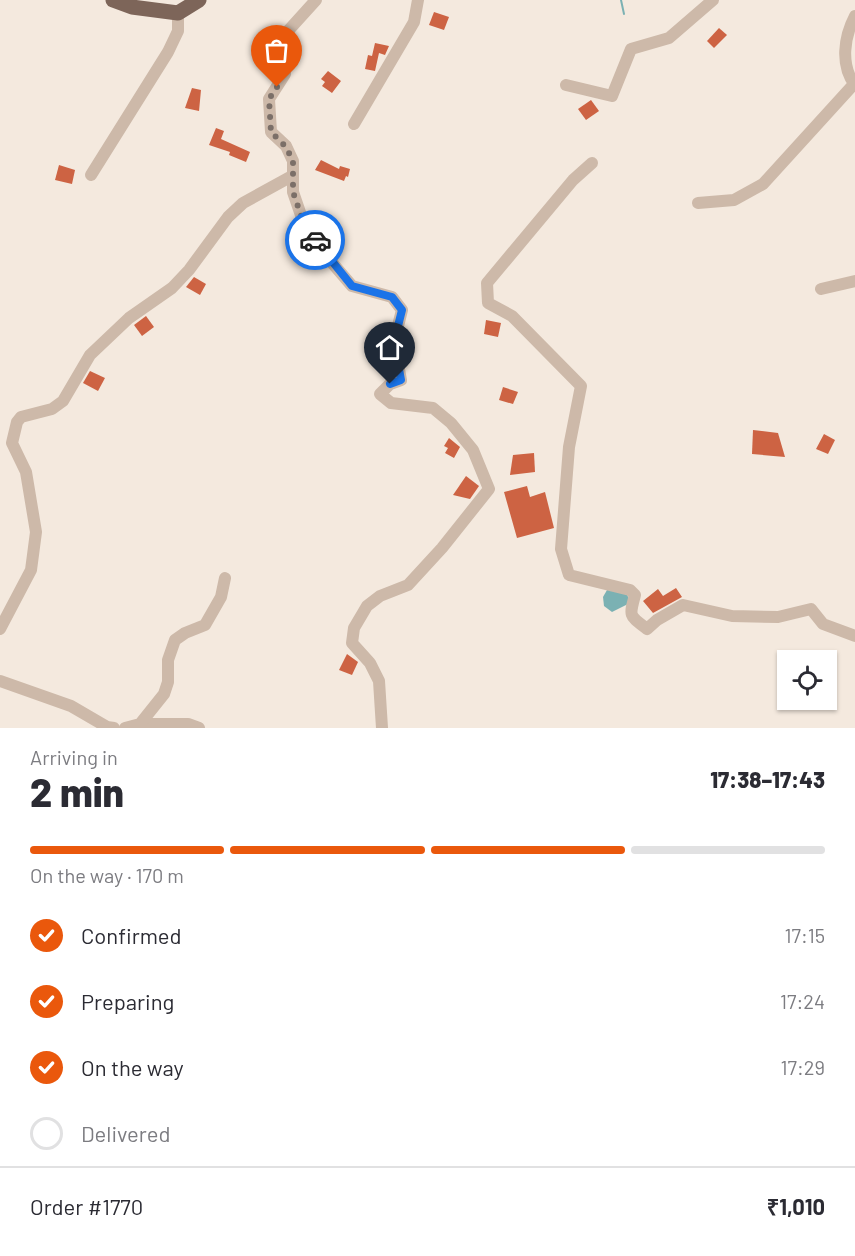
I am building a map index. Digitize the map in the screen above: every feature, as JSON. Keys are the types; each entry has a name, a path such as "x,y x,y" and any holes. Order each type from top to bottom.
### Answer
{"main road":[{"path":"113,0 132,8 178,13 199,0"}],"street":[{"path":"316,0 287,32 278,57 285,74 269,99 271,132 286,147 293,161 293,192 304,224 328,258 352,286 392,297 402,310 394,342 401,380 390,384 380,394 391,403 433,408 450,423 473,450 489,489 442,548 408,585 380,596 368,606 354,628 352,643 370,663 379,681 382,728"},
{"path":"354,124 414,22 418,0"},
{"path":"566,85 612,96 631,49 669,38 713,0"},
{"path":"91,175 168,52 178,31 178,13"},
{"path":"698,203 734,200 762,184 854,84 845,59 847,31 855,16"},
{"path":"592,163 573,180 487,283 488,303 512,316 581,386 569,447 561,549 569,575 630,590 634,595 629,612 632,618 647,629 676,608 689,605 732,616 778,617 811,609 823,624 855,636"},
{"path":"0,629 31,570 36,532 26,472 12,443 17,422 21,417 52,409 63,401 90,355 129,318 172,288 189,270 228,217 243,203 292,176"},
{"path":"821,290 855,281"},
{"path":"140,724 164,694 168,682 168,660 175,640 205,625 221,597 225,578"},
{"path":"0,681 71,706 107,727 114,728"},
{"path":"126,728 140,724 188,724 199,728"}],"water":[{"path":"607,590 626,591 630,603 612,612 604,606 603,597"}],"building":[{"path":"434,12 449,17 444,30 429,25"},
{"path":"719,28 727,35 714,48 707,41"},
{"path":"375,43 389,46 385,55 379,53 375,71 365,69 368,55 372,56"},
{"path":"328,71 341,81 332,93 322,86 325,82 321,79"},
{"path":"192,88 201,90 199,111 185,108"},
{"path":"591,100 599,111 586,120 578,109"},
{"path":"216,128 224,131 221,139 250,152 246,162 229,155 230,152 209,145"},
{"path":"321,160 339,169 340,166 350,169 348,177 346,176 344,181 315,170"},
{"path":"59,165 75,170 72,184 55,180"},
{"path":"194,277 206,284 200,295 186,287"},
{"path":"146,316 154,327 142,336 134,325"},
{"path":"486,320 501,323 498,337 484,334"},
{"path":"90,371 105,378 98,391 83,383"},
{"path":"503,387 518,392 513,404 499,400"},
{"path":"753,430 778,433 785,457 752,454"},
{"path":"824,434 835,440 828,454 816,449"},
{"path":"449,438 460,447 454,458 445,453 448,448 444,446"},
{"path":"534,453 535,472 510,475 513,455"},
{"path":"466,476 479,486 470,499 453,495"},
{"path":"527,486 530,497 545,492 554,528 517,538 504,492"},
{"path":"676,588 682,597 653,613 643,601 658,589 663,596"},
{"path":"347,654 358,662 352,675 339,670"}],"waterway":[{"path":"621,0 624,14"}],"way so far":[{"path":"277,87 269,99 271,132 286,147 293,161 293,192 304,224 315,240"}],"route":[{"path":"315,240 352,286 392,297 402,310 394,342 401,380 390,384"}]}
